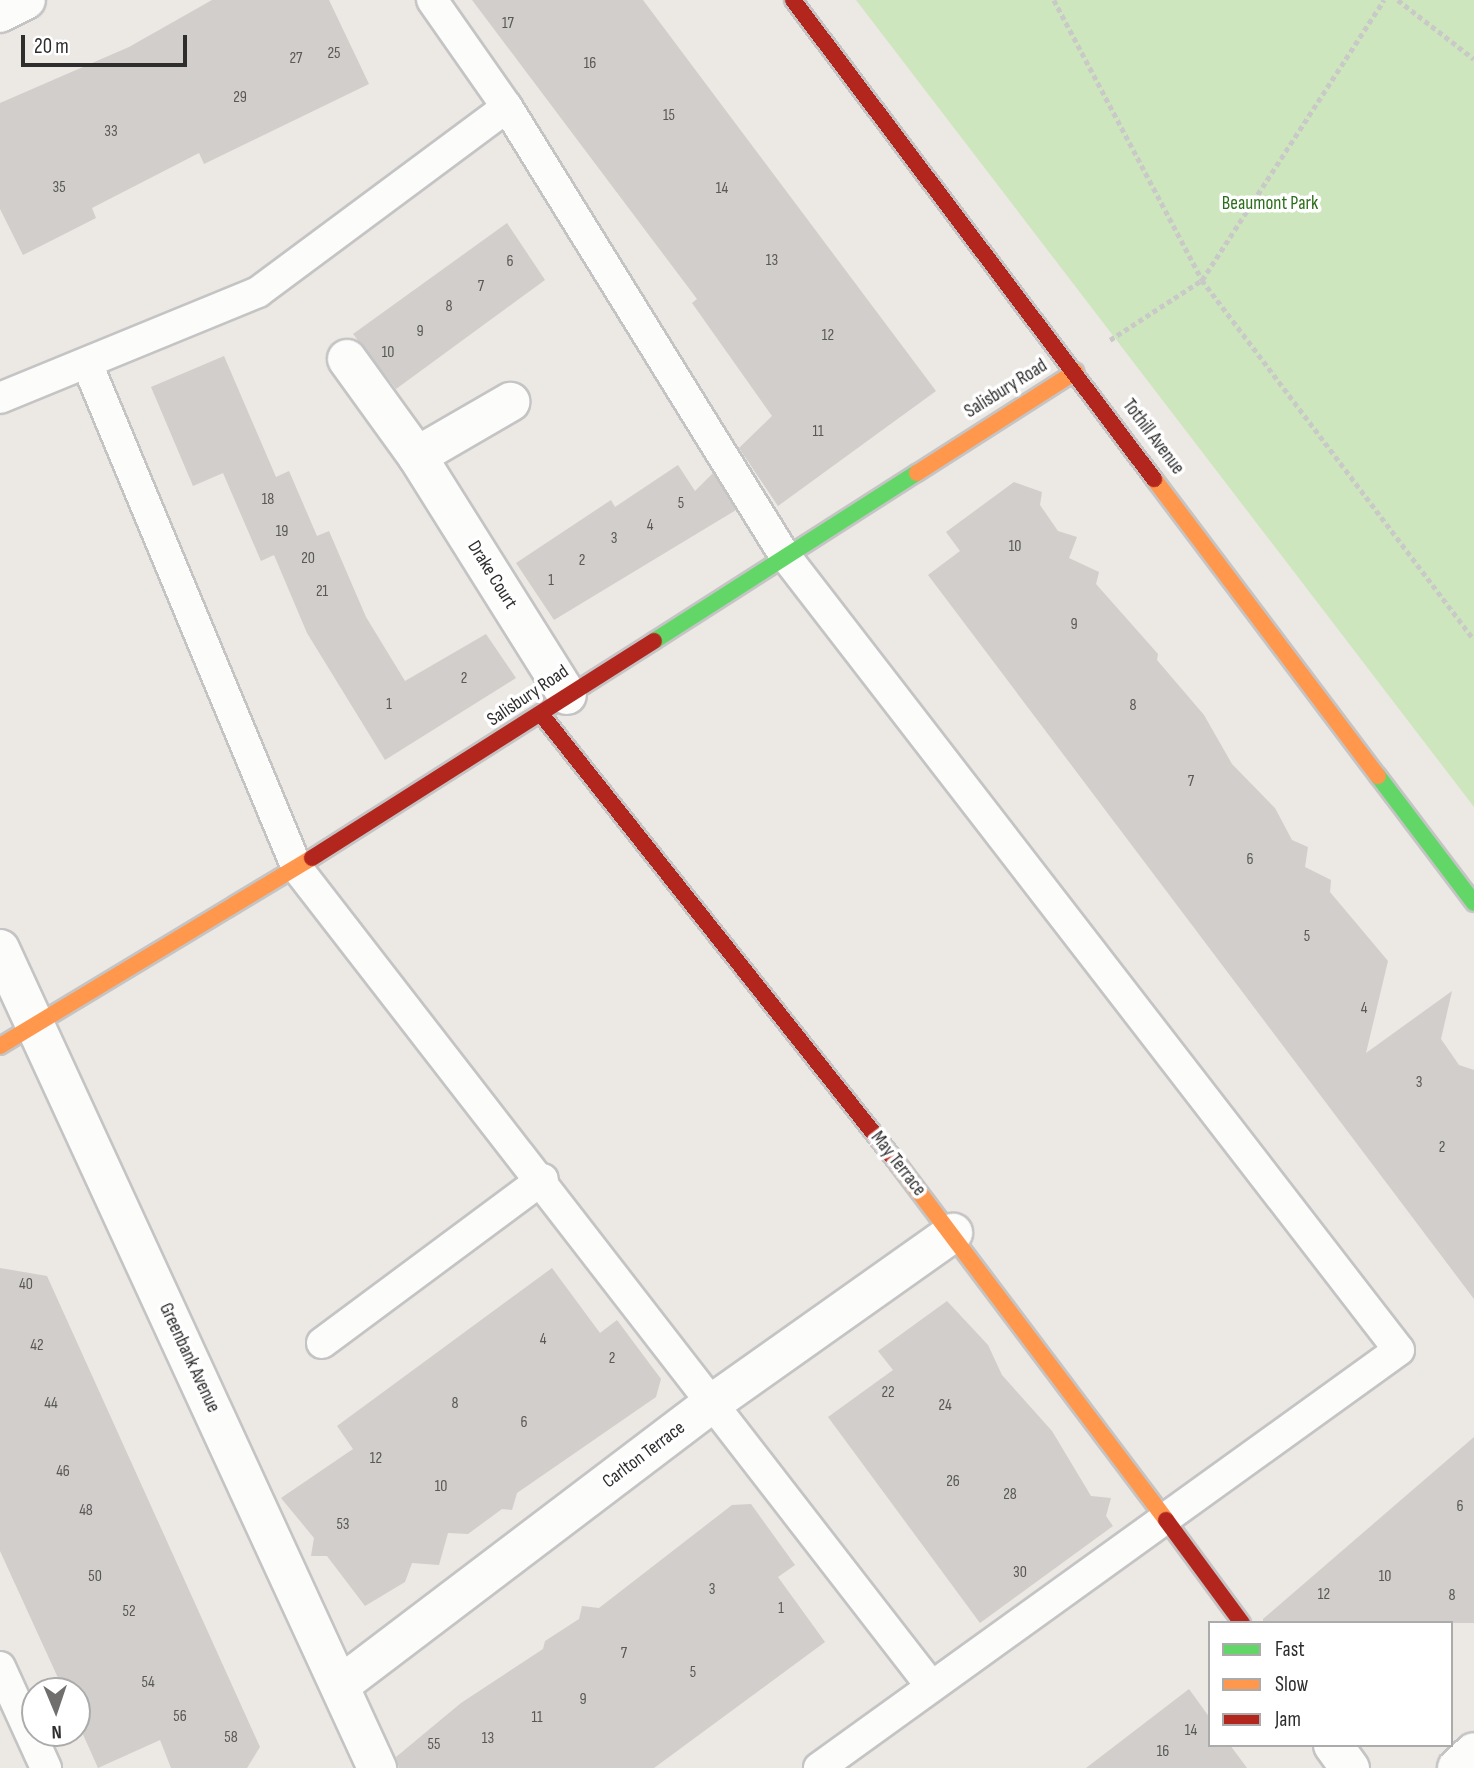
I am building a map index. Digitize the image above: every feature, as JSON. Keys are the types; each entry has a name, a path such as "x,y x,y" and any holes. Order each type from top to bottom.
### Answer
{"street":[{"path":"0,13 26,0"},
{"name":"Tothill Avenue","path":"793,0 1474,903"},
{"name":"Drake Court","path":"347,359 416,456 554,705"},
{"name":"Salisbury Road","path":"0,1046 297,868 554,705 783,553 1075,372"},
{"path":"416,456 510,402"},
{"name":"May Terrace","path":"554,705 953,1233 1241,1621"},
{"name":"Greenbank Avenue","path":"0,949 33,1025 342,1684 377,1768"},
{"name":"Carlton Terrace","path":"342,1684 715,1402 953,1233"},
{"path":"1334,1747 1350,1768"},
{"path":"1457,1768 1474,1752"}],"lane":[{"path":"432,0 506,107 783,553 1399,1350 819,1768"},
{"path":"0,398 88,366 258,292 506,107"},
{"path":"88,366 297,868 543,1179 931,1686"},
{"path":"322,1343 543,1179"},
{"path":"0,1667 46,1768"}],"path":[{"path":"1054,0 1202,280 1474,639"},
{"path":"1104,345 1202,280 1384,0"},
{"path":"1398,0 1474,58"}],"green space":[{"name":"Beaumont Park","path":"856,0 1474,0 1474,807"}],"building":[{"path":"212,0 329,0 369,84 204,164 199,153 92,208 96,218 23,255 0,209 0,103 129,47"},
{"path":"472,0 643,0 936,391 778,506 739,448 772,416 692,303 697,299"},
{"path":"507,223 545,280 396,389 353,334"},
{"path":"224,356 276,477 289,471 317,536 329,531 366,617 405,681 486,634 516,678 385,760 307,633 274,555 261,561 223,473 193,486 151,387"},
{"path":"678,465 695,491 713,473 736,510 554,620 516,563 611,500 615,507"},
{"path":"1014,482 1042,492 1040,505 1058,531 1077,537 1069,558 1099,572 1096,584 1158,654 1157,660 1204,715 1232,764 1275,808 1292,840 1308,847 1305,867 1331,880 1330,892 1388,961 1366,1053 1452,991 1441,1039 1459,1065 1474,1070 1474,1299 928,575 960,551 946,532"},
{"path":"0,1268 47,1276 260,1747 247,1768 171,1768 160,1740 98,1768 89,1747 91,1747 91,1677 58,1677 0,1551"},
{"path":"552,1268 600,1333 617,1320 661,1379 656,1397 517,1493 512,1510 502,1509 468,1534 448,1533 439,1565 412,1563 405,1582 365,1606 327,1556 311,1556 314,1538 281,1498 353,1449 337,1426"},
{"path":"947,1301 988,1345 1002,1375 1052,1431 1091,1496 1111,1498 1106,1516 1113,1526 980,1623 828,1417 893,1370 878,1351"},
{"path":"1474,1437 1474,1623 1263,1619"},
{"path":"751,1504 795,1565 778,1577 825,1642 654,1768 399,1768 396,1757 461,1703 543,1649 545,1641 579,1619 582,1606 599,1608 732,1505"},
{"path":"1189,1689 1208,1715 1208,1747 1231,1747 1247,1768 1086,1768"}],"traffic: fast":[{"path":"654,641 917,473"},
{"path":"1378,776 1474,903"}],"traffic: slow":[{"path":"917,473 1075,372"},
{"path":"1154,479 1378,776"},
{"path":"0,1046 312,858"},
{"path":"898,1164 1166,1520"}],"traffic: jam":[{"path":"793,0 1154,479"},
{"path":"312,858 654,641"},
{"path":"541,714 898,1164"},
{"path":"1166,1520 1241,1621"}]}
